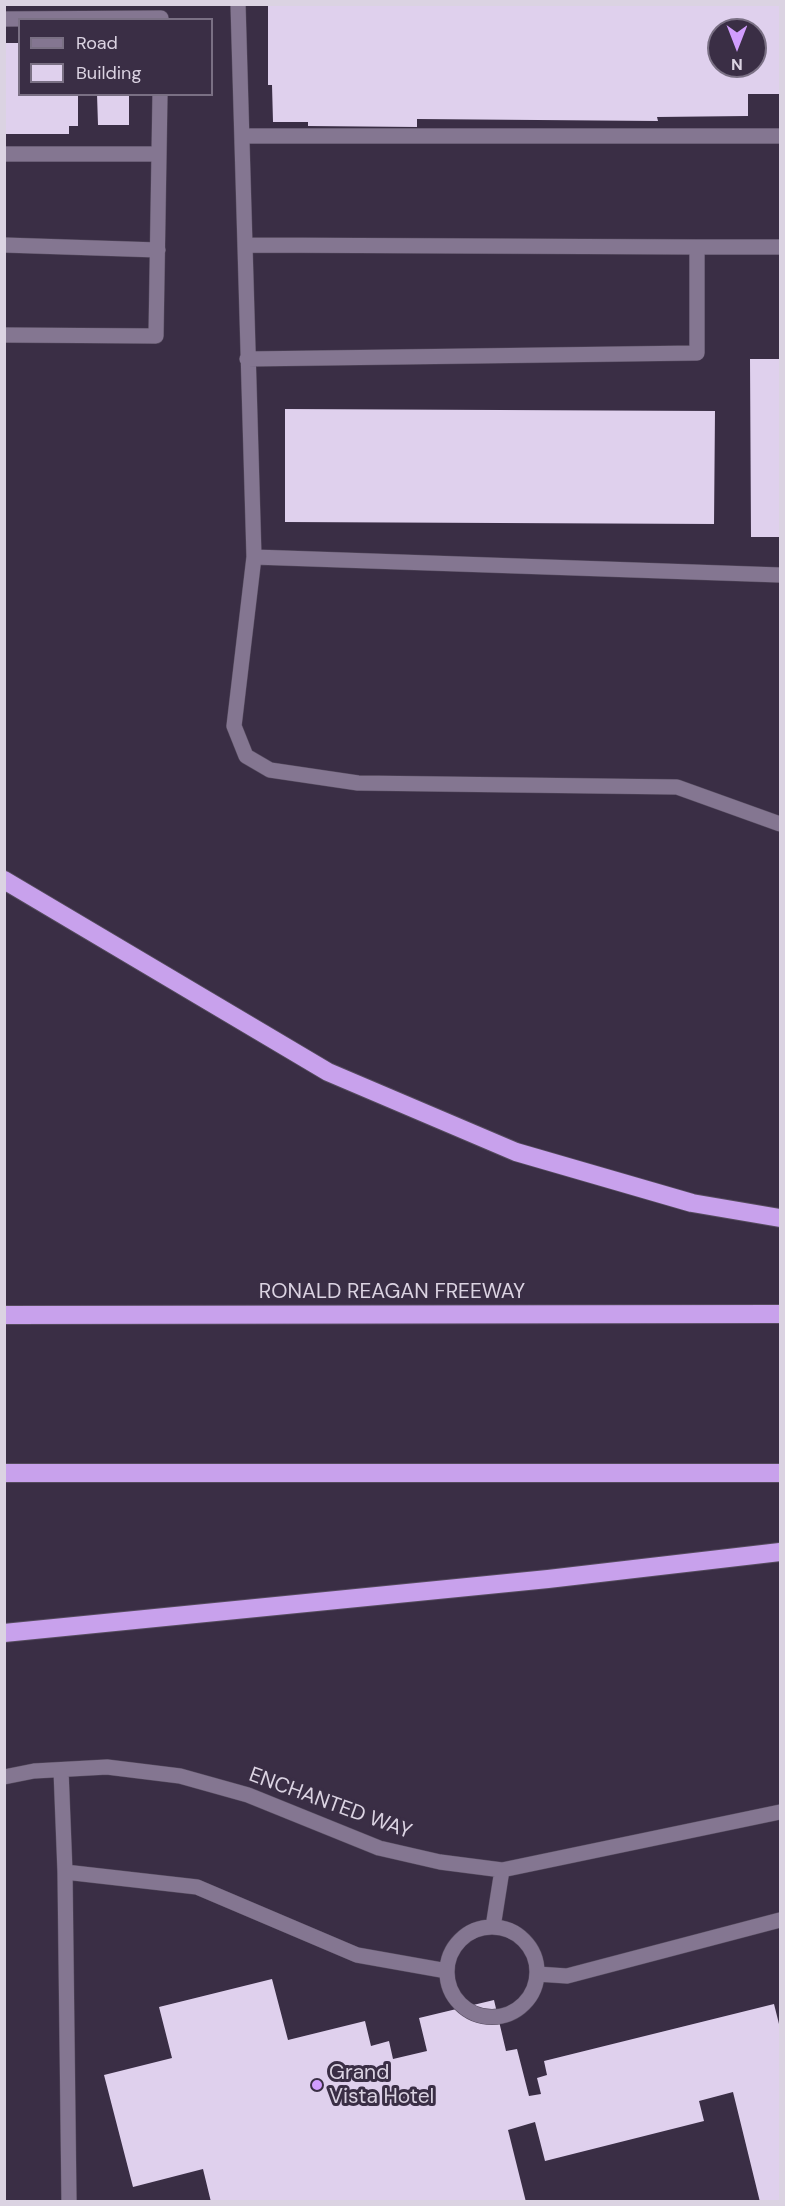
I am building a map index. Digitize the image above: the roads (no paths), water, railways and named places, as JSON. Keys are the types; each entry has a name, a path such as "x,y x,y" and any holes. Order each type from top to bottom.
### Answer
{"highway":[{"path":"4,880 328,1072 516,1152 692,1203 780,1218"},
{"name":"RONALD REAGAN FREEWAY","path":"4,1315 780,1314"},
{"path":"4,1473 780,1473"},
{"path":"4,1634 548,1579 780,1552"}],"street":[{"path":"238,4 254,556 234,726 246,756 270,770 358,783 677,787 780,824"},
{"path":"35,18 161,14"},
{"path":"4,335 156,336 160,96"},
{"path":"243,136 780,136"},
{"path":"4,154 159,154"},
{"path":"4,245 158,250"},
{"path":"245,245 780,247"},
{"path":"247,359 696,353 697,247"},
{"path":"254,556 780,575"},
{"name":"ENCHANTED WAY","path":"4,1777 34,1771 107,1767 180,1776 248,1795 379,1848 440,1862 502,1870 780,1812"},
{"path":"61,1770 65,1872 69,2202"},
{"path":"494,1927 502,1870"},
{"path":"65,1872 197,1887 357,1955 447,1971"},
{"path":"537,1974 567,1976 780,1920"},
{"path":"494,1927 520,1936 533,1953 537,1974 534,1989 525,2002 513,2011 499,2016 483,2016 469,2010 458,2000 450,1986 447,1971 450,1957 457,1945 479,1929 494,1927"}],"place":[{"name":"Grand Vista Hotel","path":"317,2085"}]}
